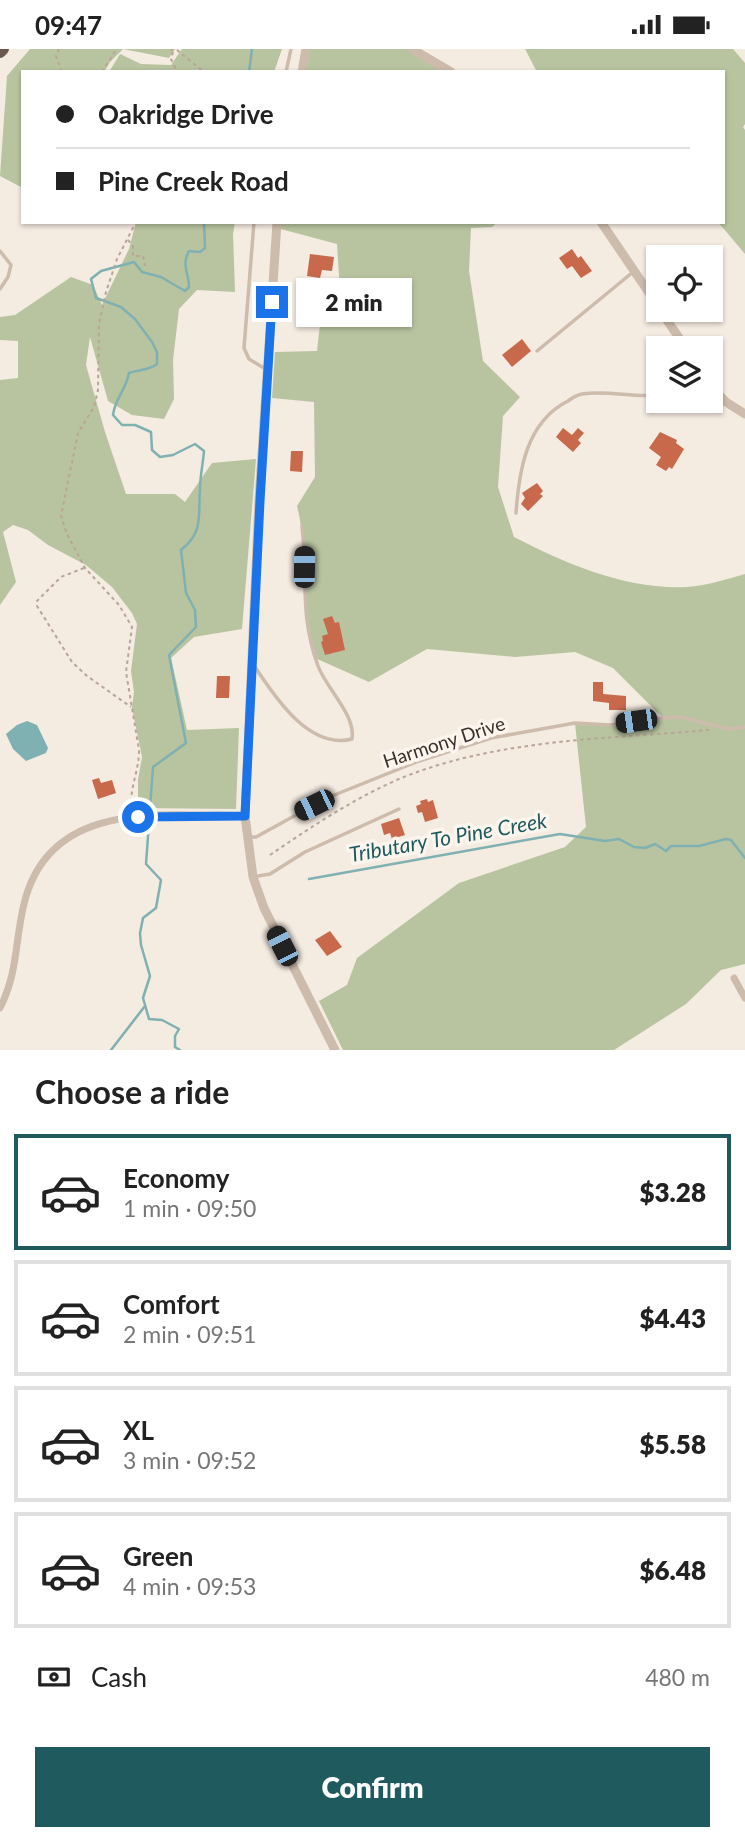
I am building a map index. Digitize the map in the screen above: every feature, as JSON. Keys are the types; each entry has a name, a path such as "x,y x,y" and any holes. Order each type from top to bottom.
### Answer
{"street":[{"path":"302,70 306,49"},
{"path":"412,49 448,70"},
{"path":"277,224 245,816 253,877 272,926 330,1048"},
{"path":"602,224 646,288"},
{"path":"723,399 745,414"},
{"path":"0,1008 16,961 24,903 38,870 59,845 90,825 118,818 245,816"},
{"path":"734,978 745,999"}],"lane":[{"path":"286,70 291,49"},
{"path":"254,224 244,348 249,359 268,370"},
{"path":"0,251 11,265 8,277 0,289"},
{"path":"537,351 634,270"},
{"path":"516,513 518,482 524,456 536,430 555,407 580,394 646,394"},
{"path":"252,662 279,702 305,728 341,742 352,739 353,730 321,673 308,636 304,604 302,526"},
{"name":"Harmony Drive","path":"247,837 256,837 327,798 419,761 491,738 575,723 610,725 681,717 728,729 745,727"},
{"path":"253,877 270,874 315,847 399,809"}],"path":[{"path":"59,49 56,56 61,70"},
{"path":"103,70 116,49"},
{"path":"176,70 172,59 174,50 201,70"},
{"path":"132,817 130,792 139,762 139,750 126,673 132,627 119,605 85,568 61,516 78,433 94,407 98,390 99,324 106,292 117,259 135,224"},
{"path":"128,239 133,246 133,256 143,256 145,266"},
{"path":"85,568 61,577 37,601 37,606 72,662 132,708"},
{"path":"271,855 359,798 400,779 452,761 495,751 559,743 728,729"}],"green space":[{"path":"30,49 123,49 105,70 21,70 21,187 0,176 7,76"},
{"path":"123,49 175,49 169,58"},
{"path":"182,49 282,49 275,70 110,70 120,54 141,64 171,65"},
{"path":"306,49 412,49 448,70 302,70"},
{"path":"525,49 733,49 745,63 745,254 720,224 725,224 725,70 536,70"},
{"path":"135,224 235,224 235,292 197,290 179,309 173,360 174,399 164,419 132,415 108,401 90,337 86,365 126,494 175,494 185,502 212,463 256,459 242,629 194,637 171,658 187,730 239,728 236,809 138,808 138,780 142,757 132,708 134,692 131,671 137,624 112,587 86,565 48,545 28,530 13,525 3,532 16,582 0,605 0,380 18,378 18,341 0,340 0,317 15,315 71,277 93,285 102,305 129,249"},
{"path":"277,224 496,224 492,227 471,228 469,271 483,361 520,397 503,416 498,487 514,537 576,565 619,580 642,584 687,587 745,574 745,964 721,970 686,1004 614,1050 343,1050 319,1001 347,985 357,958 459,883 565,847 586,827 575,723 610,725 662,717 613,668 575,652 515,657 427,649 369,682 315,658 306,621 303,544 297,506 315,477 314,402 272,398 275,352 317,351 321,316 340,291 337,244 277,228"}],"water":[{"path":"27,721 37,725 48,748 46,753 26,761 13,749 6,734"}],"building":[{"path":"572,249 592,271 581,278 572,266 567,269 559,258"},
{"path":"310,254 334,257 332,271 322,270 320,278 307,276"},
{"path":"522,339 531,351 512,367 502,355"},
{"path":"563,428 572,435 578,428 584,433 578,440 581,443 573,452 556,437"},
{"path":"660,432 677,440 676,443 684,449 672,469 669,467 666,471 656,465 661,457 649,448"},
{"path":"291,451 303,451 302,472 290,471"},
{"path":"537,483 543,496 528,511 521,504 525,498 522,493"},
{"path":"332,616 335,623 339,622 345,650 325,655 321,642 322,636 328,634 323,619"},
{"path":"217,676 230,676 229,698 216,698"},
{"path":"593,682 603,682 603,694 626,696 626,710 609,710 609,703 593,701"},
{"path":"99,778 101,783 112,780 116,793 98,799 92,780"},
{"path":"427,799 428,802 433,800 438,818 425,822 422,812 418,813 416,806"},
{"path":"399,818 405,835 392,839 390,833 384,835 381,824"},
{"path":"330,931 342,947 327,956 315,940"}],"waterway":[{"path":"249,70 252,49"},
{"path":"180,1050 175,1047 175,1036 179,1029 162,1020 149,1019 143,998 150,976 140,933 143,918 156,908 161,880 146,864 153,767 186,743 169,655 196,627 195,610 186,593 181,550 197,530 204,451 195,444 173,455 160,457 152,450 151,432 135,425 122,425 113,415 129,373 157,364 157,352 135,319 121,307 96,298 91,279 101,271 134,262 142,272 161,277 185,291 189,287 185,265 187,256 189,251 200,252 205,248 204,224"},
{"name":"Tributary To Pine Creek","path":"309,879 560,834 605,841 619,839 634,847 645,848 655,844 666,851 671,846 699,846 726,839 731,840 745,858"},
{"path":"111,1050 145,1006"}],"route":[{"path":"138,817 245,816 272,302"}]}
